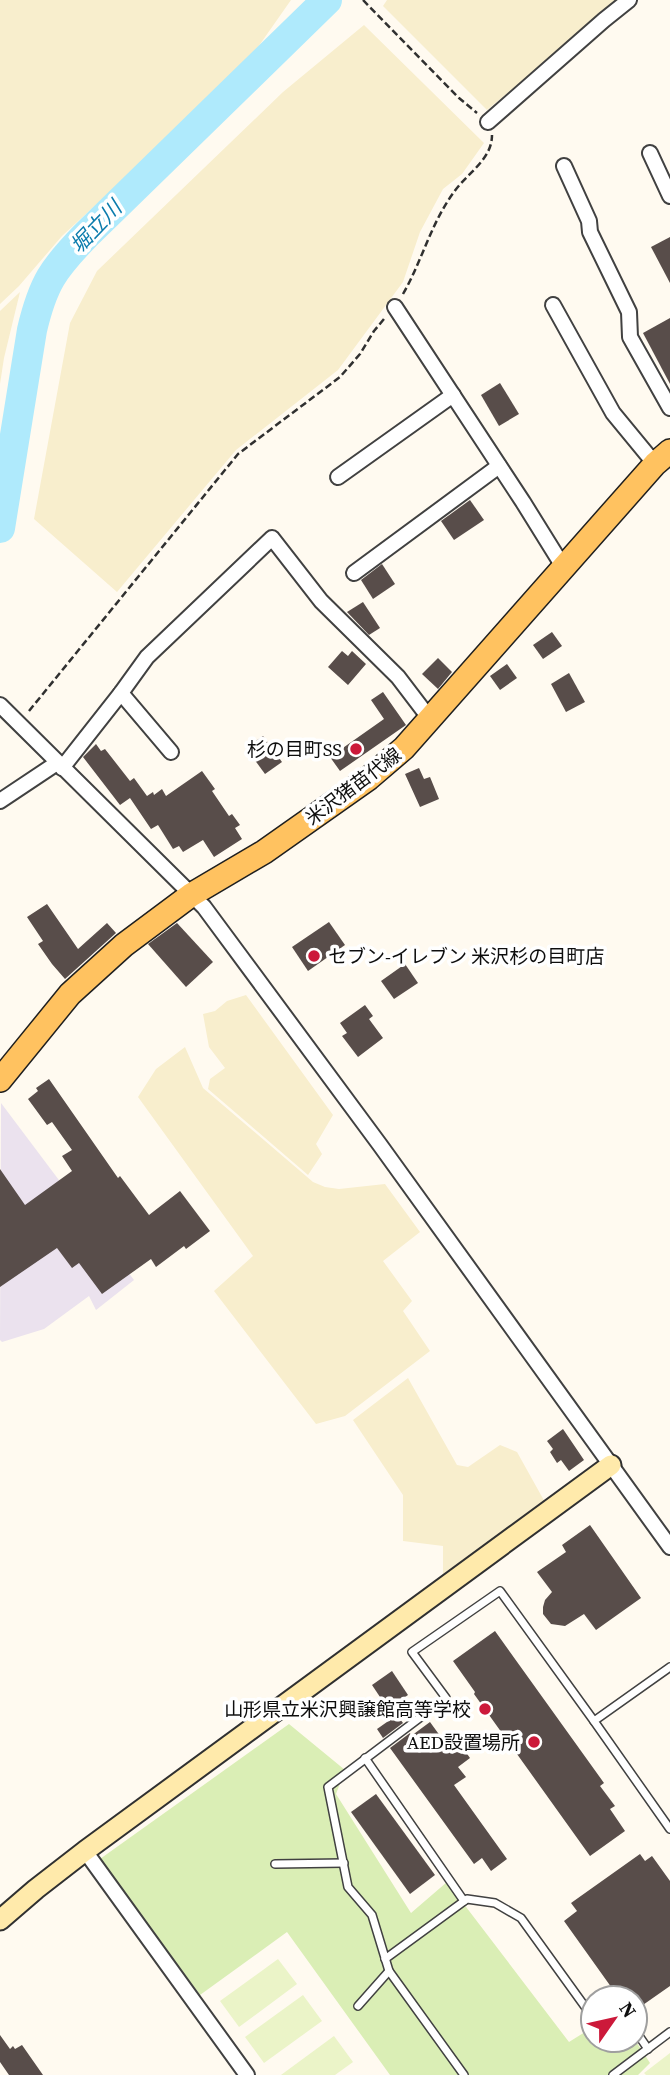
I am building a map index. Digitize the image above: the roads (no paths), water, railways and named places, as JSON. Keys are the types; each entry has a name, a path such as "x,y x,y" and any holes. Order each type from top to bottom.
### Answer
{"main road":[{"name":"米沢猪苗代線","path":"0,1080 70,994 124,945 191,895 264,852 369,778 404,748 662,457"}],"street":[{"path":"488,122 629,0"},
{"path":"650,153 670,196"},
{"path":"564,166 589,221 590,232 629,312 630,337 670,408"},
{"path":"553,305 613,413 662,457"},
{"path":"395,307 564,568"},
{"path":"338,477 453,395"},
{"path":"354,573 499,466"},
{"path":"0,801 59,765 121,693 147,657 272,538 321,601 398,677 430,719"},
{"path":"121,693 171,752"},
{"path":"0,705 204,907 380,1145 670,1547"},
{"path":"0,1920 85,1851 611,1465"},
{"path":"85,1851 247,2075"}],"lane":[{"path":"464,2075 389,1971 372,1915 348,1888 328,1787 446,1698 412,1652 500,1591 670,1829"},
{"path":"594,1721 670,1667"},
{"path":"365,1758 464,1901"},
{"path":"275,1864 344,1863"},
{"path":"385,1958 467,1899 495,1903 521,1918 579,1998"},
{"path":"358,2006 389,1971"},
{"path":"649,2048 670,2032"},
{"path":"613,2075 641,2054"}],"waterway":[{"name":"堀立川","path":"0,528 32,330 40,300 57,268 86,235 327,0"}],"place":[{"name":"杉の目町SS","path":"356,749"},
{"name":"セブン-イレブン 米沢杉の目町店","path":"314,956"},
{"name":"山形県立米沢興譲館高等学校","path":"485,1709"},
{"name":"AED設置場所","path":"534,1742"}]}
